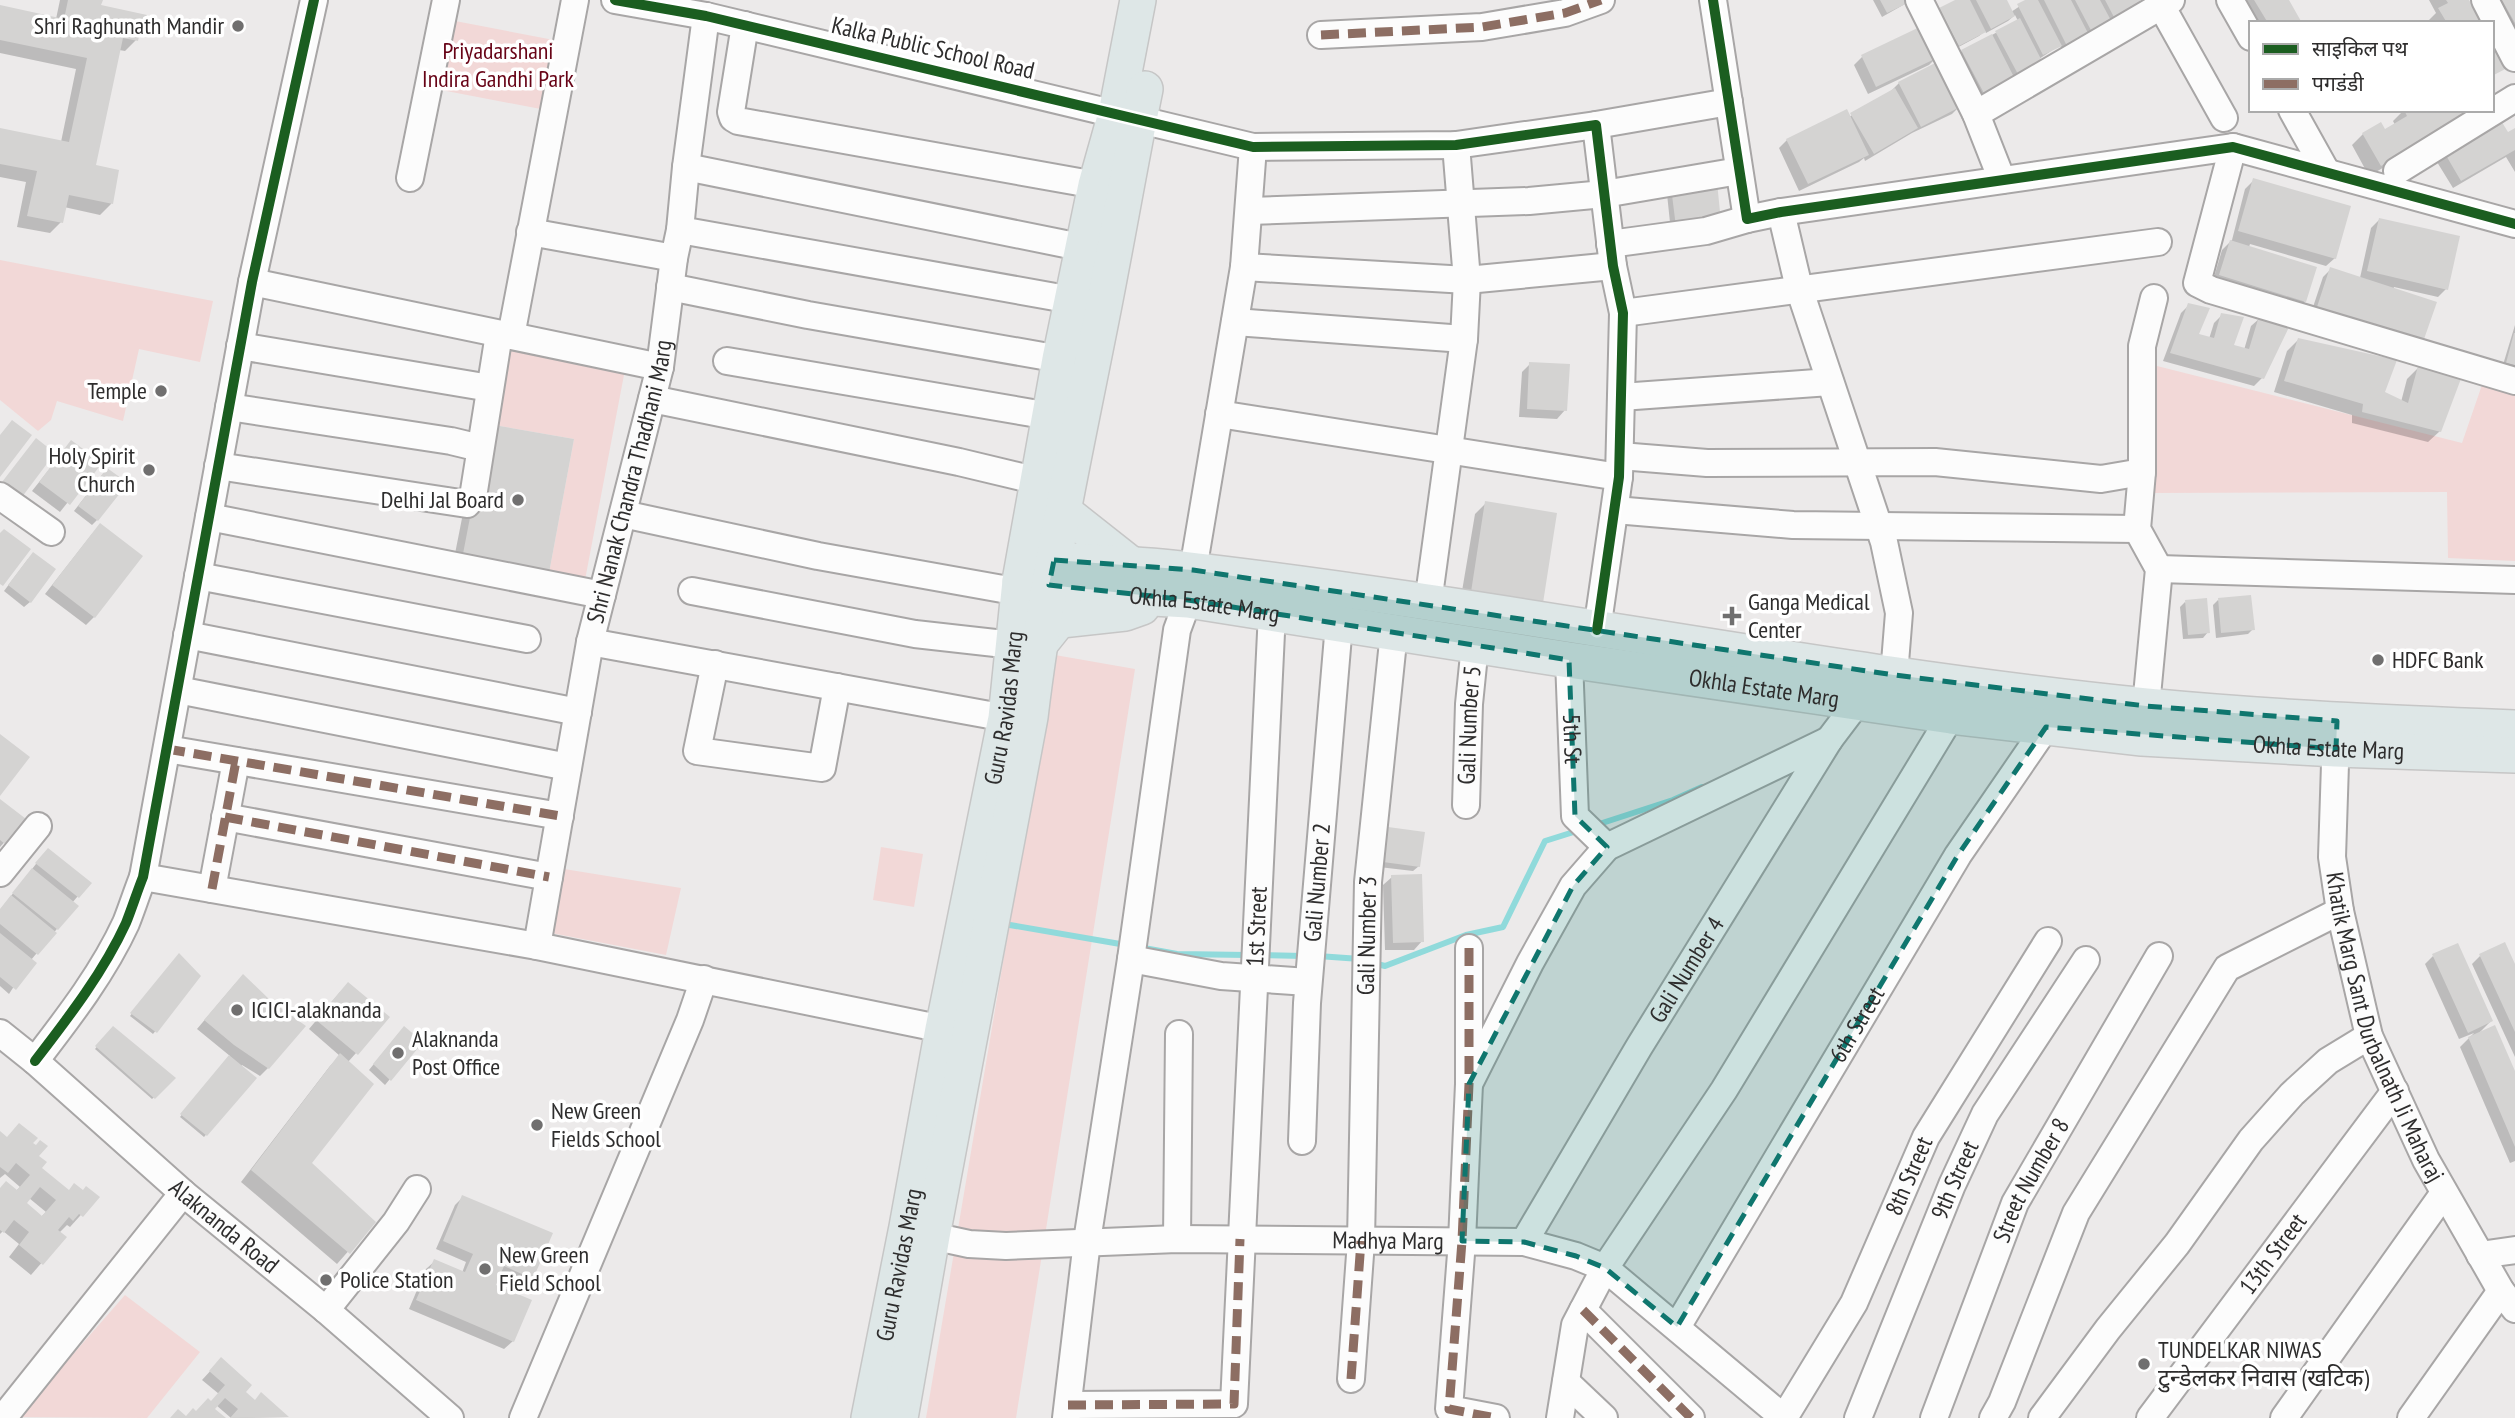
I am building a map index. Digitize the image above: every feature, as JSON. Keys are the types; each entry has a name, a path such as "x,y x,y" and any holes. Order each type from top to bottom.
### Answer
{"main road":[{"name":"Guru Ravidas Marg","path":"1033,575 1062,510 1098,340 1128,117 1138,0"},
{"name":"Guru Ravidas Marg","path":"900,1418 1030,717 1026,645 1038,481 1060,359 1096,186 1128,117 1162,0"},
{"path":"1062,510 1129,563"},
{"name":"Okhla Estate Marg","path":"1033,575 1129,563 1272,612 1339,624 1951,716 2143,738 2336,735 2515,728"},
{"name":"Okhla Estate Marg","path":"1033,575 1153,598 1190,585 1427,603 1894,675 2146,706 2336,735 2515,755"},
{"path":"1026,645 1061,620 1125,613 1141,607 1153,598"},
{"name":"Guru Ravidas Marg","path":"869,1418 1006,718 1026,645"}],"street":[{"path":"35,1061 99,972 126,923 143,877 252,282 314,0"},
{"path":"410,178 446,0"},
{"path":"218,466 467,505 473,496 489,388 530,232 575,0"},
{"name":"Kalka Public School Road","path":"615,0 706,16 1253,147 1456,145 1729,102"},
{"path":"1321,35 1482,27 1565,13 1601,0"},
{"path":"1713,0 1747,219"},
{"path":"1919,0 1976,114 2002,180"},
{"path":"2230,0 2249,33"},
{"path":"2485,0 2515,58"},
{"path":"1976,114 2163,2 2224,118"},
{"name":"Shri Nanak Chandra Thadhani Marg","path":"537,946 590,642 660,367 706,16"},
{"path":"745,25 731,112 733,118 738,121 1096,186"},
{"path":"2494,111 2515,98"},
{"path":"2293,112 2326,170"},
{"path":"2397,172 2493,112"},
{"path":"1596,125 1612,255 1623,313 1619,466 1597,630"},
{"path":"1427,603 1464,339 1467,280 1456,145"},
{"path":"1067,1412 1087,1241 1131,959 1177,630 1190,585 1244,267 1253,147"},
{"path":"2233,147 2197,283 2211,290 2515,381"},
{"path":"1244,267 1467,280 1612,255 1781,212 2233,147 2326,170 2515,224"},
{"path":"686,167 1085,248"},
{"path":"1249,211 1529,201 1604,194 1739,171"},
{"path":"1781,212 1799,288 1879,526 1899,613 1894,675"},
{"path":"680,230 1072,300"},
{"path":"530,232 674,258"},
{"path":"1623,313 2158,242"},
{"path":"252,282 660,367"},
{"path":"670,287 808,315 1060,359"},
{"path":"2146,706 2159,569 2137,529 2142,472 2142,346 2154,298"},
{"path":"1235,322 1464,339"},
{"path":"240,346 489,388"},
{"path":"727,361 1050,416"},
{"path":"1621,397 1830,382"},
{"path":"652,399 959,462 1038,481"},
{"path":"229,407 451,441 480,448"},
{"path":"1219,414 1449,449 1619,466 1857,461 1935,462 2101,479 2142,472"},
{"path":"0,496 51,532"},
{"path":"1615,510 1793,525 2137,529"},
{"path":"622,514 845,561 1033,575"},
{"path":"209,517 602,595"},
{"path":"2159,569 2515,580"},
{"path":"198,576 527,639"},
{"path":"692,591 915,634 1026,645"},
{"name":"1st Street","path":"1067,1412 1234,1404 1272,612"},
{"name":"Gali Number 2","path":"1303,1141 1308,982 1339,624"},
{"name":"Gali Number 3","path":"1351,1379 1361,1241 1368,882 1394,632"},
{"path":"187,635 578,712"},
{"path":"590,642 1006,718"},
{"name":"Gali Number 5","path":"1466,804 1469,704 1475,645"},
{"name":"5th St","path":"1569,660 1575,816 1607,847"},
{"path":"715,664 697,751 822,768 837,687"},
{"path":"178,690 568,767"},
{"name":"Gali Number 4","path":"1524,1242 1639,1047 1829,740 1857,702"},
{"path":"1560,1418 1575,1325 1605,1268 1724,1090 1951,716"},
{"name":"6th Street","path":"1676,1327 1958,855 2046,727"},
{"name":"Khatik Marg Sant Durbalnath Ji Maharaj","path":"2336,735 2332,858 2340,911 2369,1036 2426,1160 2508,1300"},
{"path":"1469,1084 1530,963 1573,886 1607,847 1829,740"},
{"path":"167,749 560,817"},
{"path":"212,889 236,761"},
{"path":"225,817 549,877"},
{"path":"0,873 38,826"},
{"path":"143,877 537,946 943,1029"},
{"path":"1993,1418 2002,1402 2076,1213 2227,968 2340,911"},
{"name":"8th Street","path":"1784,1418 1854,1303 1926,1137 2049,941"},
{"path":"1469,948 1469,1084 1462,1241 1449,1409 1496,1418"},
{"name":"Street Number 8","path":"1934,1418 2015,1203 2160,956"},
{"path":"1131,959 1254,979 1308,982"},
{"name":"9th Street","path":"1858,1418 1952,1185 1985,1114 2085,960"},
{"path":"523,1418 690,1020 704,979"},
{"name":"Alaknanda Road","path":"0,1033 183,1193 326,1310 450,1418"},
{"path":"1177,1239 1179,1034"},
{"path":"2042,1418 2108,1329 2177,1244 2251,1140 2292,1094 2328,1061 2369,1036"},
{"name":"13th Street","path":"2150,1418 2396,1091"},
{"path":"326,1310 396,1222 416,1189"},
{"path":"3,1418 183,1193"},
{"path":"2284,1418 2444,1194"},
{"name":"Madhya Marg","path":"932,1236 969,1244 1006,1246 1177,1239 1524,1242 1576,1256 1605,1268 1784,1418"},
{"path":"2480,1255 2515,1250"},
{"path":"2411,1418 2508,1300"},
{"path":"1583,1310 1691,1418"},
{"path":"1566,1382 1604,1418"}],"highlighted area":[{"path":"1054,560 1193,570 1894,675 2146,706 2337,721 2336,749 2046,727 1958,855 1677,1327 1605,1268 1576,1256 1524,1242 1462,1241 1469,1084 1573,886 1607,847 1575,816 1569,660 1188,600 1049,585"}],"green space":[{"name":"Priyadarshani Indira Gandhi Park","path":"450,20 559,41 546,110 436,89"},
{"path":"0,260 213,301 200,362 139,349 123,421 57,401 51,420 38,431 0,400"},
{"path":"504,337 627,359 585,580 549,573 574,439 488,424"},
{"path":"2157,366 2462,443 2483,382 2515,390 2515,561 2448,558 2447,492 2148,493 2146,423"},
{"path":"1055,655 1135,669 1016,1418 926,1418"},
{"path":"881,847 923,854 914,907 873,900"},
{"path":"558,868 681,888 666,955 546,932"},
{"path":"125,1295 200,1352 147,1418 18,1417"}],"building":[{"path":"68,0 103,0 101,5 147,15 138,41 123,38 96,165 119,170 113,204 69,195 63,223 27,216 37,171 0,164 0,128 69,142 87,58 0,40 0,5 64,19"},
{"path":"1880,0 1914,0 1887,13"},
{"path":"1955,0 1970,0 1986,32 1959,46 1939,8"},
{"path":"1976,0 2007,0 2015,16 1991,29"},
{"path":"2025,0 2038,0 2062,46 2043,55 2017,4"},
{"path":"2044,0 2071,0 2090,37 2068,48"},
{"path":"2075,0 2100,0 2114,26 2094,36"},
{"path":"2105,0 2140,0 2144,7 2116,21"},
{"path":"2254,0 2289,0 2301,21 2267,21"},
{"path":"2446,0 2469,0 2482,21 2446,21 2438,8 2448,3"},
{"path":"2502,0 2515,0 2515,23"},
{"path":"2020,18 2044,65 2020,78 1995,31"},
{"path":"1926,24 1941,56 1876,87 1861,55"},
{"path":"1992,34 2016,81 1986,97 1961,50"},
{"path":"2494,42 2509,67 2494,75"},
{"path":"1939,61 1962,106 1921,127 1898,82"},
{"path":"1895,88 1918,128 1874,154 1850,113"},
{"path":"1847,109 1869,155 1808,184 1786,139"},
{"path":"2405,112 2473,112 2381,166 2362,133 2381,122 2385,129 2407,116"},
{"path":"2500,119 2508,132 2515,128 2515,150 2461,181 2444,152"},
{"path":"2253,178 2351,206 2336,259 2238,231"},
{"path":"1717,182 1721,222 1676,227 1671,187"},
{"path":"2379,218 2460,236 2448,290 2367,271"},
{"path":"2230,240 2317,267 2306,302 2219,275"},
{"path":"2330,267 2437,302 2423,342 2317,307"},
{"path":"2188,303 2210,308 2199,334 2214,338 2221,313 2244,317 2234,345 2249,349 2259,316 2291,323 2264,379 2170,353"},
{"path":"2515,333 2515,365 2506,363"},
{"path":"2298,338 2397,360 2385,392 2408,403 2418,366 2462,376 2441,432 2362,412 2363,404 2284,381"},
{"path":"1529,362 1570,364 1567,411 1527,409"},
{"path":"12,420 32,435 0,477 0,435"},
{"name":"Delhi Jal Board","path":"488,424 574,439 549,573 462,559"},
{"path":"36,438 55,453 22,497 2,482"},
{"path":"71,440 102,463 70,505 39,482"},
{"path":"107,468 128,483 98,521 78,506"},
{"path":"1485,501 1557,513 1543,603 1471,592"},
{"path":"100,523 143,556 95,618 52,585"},
{"path":"4,529 31,549 3,586 0,584 0,533"},
{"path":"33,552 56,569 31,603 8,585"},
{"path":"2251,595 2255,630 2221,633 2218,598"},
{"path":"2207,598 2210,633 2188,635 2185,600"},
{"path":"0,734 30,757 0,796"},
{"path":"0,799 30,822 21,834 16,830 5,844 0,840"},
{"path":"1388,827 1425,832 1420,867 1383,862"},
{"path":"48,848 92,883 79,898 35,863"},
{"path":"32,868 79,906 58,930 12,893"},
{"path":"1422,874 1424,942 1393,943 1391,875"},
{"path":"11,895 57,933 38,955 0,924 0,909"},
{"path":"0,933 37,963 16,990 0,977"},
{"path":"2505,942 2515,964 2515,1032 2479,954"},
{"path":"2458,943 2493,1021 2468,1033 2432,954"},
{"path":"179,953 201,976 157,1033 130,1013"},
{"path":"243,974 271,1001 306,1026 269,1069 204,1020"},
{"path":"348,982 390,1017 358,1055 316,1020"},
{"path":"2495,1025 2515,1071 2515,1147 2468,1037"},
{"path":"113,1026 176,1078 155,1099 95,1046"},
{"name":"Alaknanda Post Office","path":"404,1026 423,1042 391,1081 373,1064"},
{"path":"340,1053 374,1084 312,1163 376,1222 350,1254 251,1170"},
{"path":"229,1055 257,1078 207,1136 180,1114"},
{"path":"19,1123 38,1138 33,1143 36,1145 40,1140 48,1146 39,1156 47,1162 42,1168 69,1190 74,1183 83,1190 86,1186 100,1197 83,1217 79,1214 73,1221 69,1217 58,1230 67,1237 43,1265 19,1245 29,1232 14,1220 4,1233 0,1230 0,1188 6,1181 17,1190 30,1175 16,1163 8,1173 0,1167 0,1131 7,1137","holes":["40,1187 56,1200 42,1216 27,1203"]},
{"name":"New Green Field School","path":"462,1195 553,1233 533,1279 504,1266 496,1285 532,1300 514,1342 416,1300 434,1259 465,1272 473,1254 443,1241"},
{"path":"221,1357 252,1385 246,1392 255,1400 261,1392 289,1417 230,1418 238,1409 225,1398 215,1409 226,1418 170,1418 178,1409 186,1416 193,1408 196,1411 208,1398 211,1401 225,1385 209,1371"}],"waterway":[{"path":"1593,826 1673,800 1702,787"},
{"path":"1373,963 1385,966 1466,935 1503,927 1545,841 1580,830"},
{"path":"1004,924 1126,945"},
{"path":"1144,948 1177,954 1248,955"},
{"path":"1262,955 1304,956"},
{"path":"1318,956 1360,959"}],"marked path":[{"path":"1321,35 1482,27 1565,13 1601,0"},
{"path":"167,749 560,816"},
{"path":"212,889 236,761"},
{"path":"225,817 549,877"},
{"path":"1469,948 1469,1084 1462,1241 1449,1409 1496,1418"},
{"path":"1068,1405 1234,1404 1240,1239"},
{"path":"1351,1379 1361,1241"},
{"path":"1583,1310 1691,1418"}],"cycle path":[{"path":"35,1061 107,960 126,923 143,877 252,282 314,0"},
{"path":"615,0 706,16 1253,147 1456,145 1596,125 1613,266 1623,313 1619,477 1597,630"},
{"path":"1713,0 1747,219 2233,147 2515,224"}],"place":[{"name":"Shri Raghunath Mandir","path":"238,26"},
{"name":"Temple","path":"161,391"},
{"name":"Holy Spirit Church","path":"149,470"},
{"name":"Delhi Jal Board","path":"518,500"},
{"name":"Ganga Medical Center","path":"1732,616"},
{"name":"HDFC Bank","path":"2378,660"},
{"name":"ICICI-alaknanda","path":"237,1010"},
{"name":"Alaknanda Post Office","path":"398,1053"},
{"name":"New Green Fields School","path":"537,1125"},
{"name":"New Green Field School","path":"485,1269"},
{"name":"Police Station","path":"326,1280"},
{"name":"TUNDELKAR NIWAS टुन्डेलकर निवास (खटिक)","path":"2144,1364"}]}
